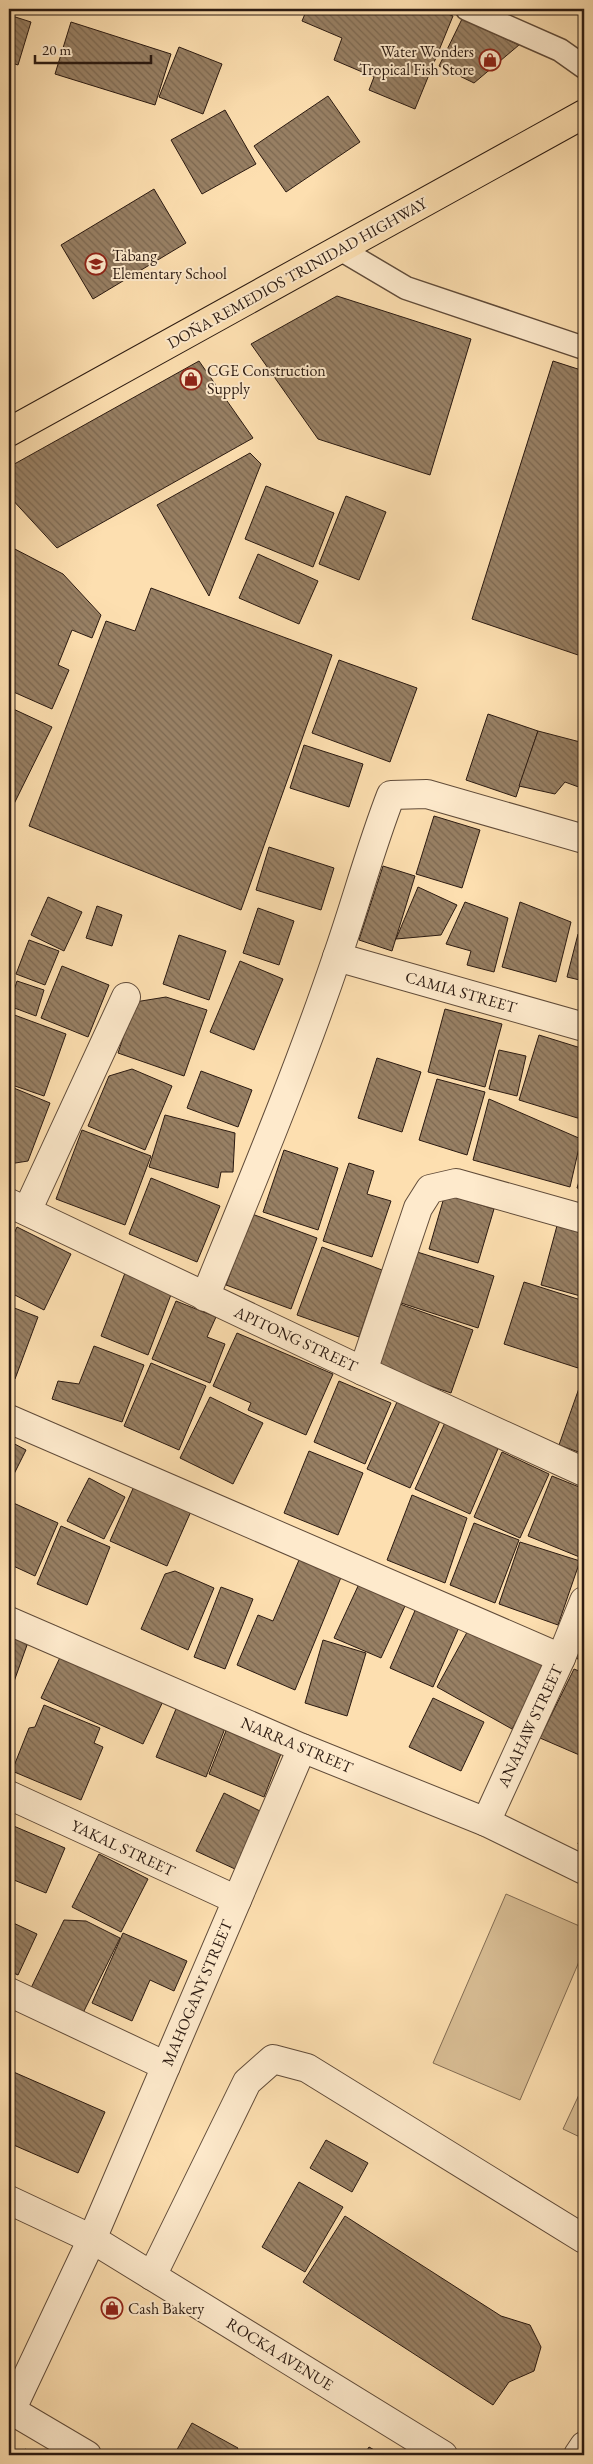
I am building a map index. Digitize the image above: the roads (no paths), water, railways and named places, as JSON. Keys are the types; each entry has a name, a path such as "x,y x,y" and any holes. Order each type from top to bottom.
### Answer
{"highway":[{"name":"DOÑA REMEDIOS TRINIDAD HIGHWAY","path":"9,432 584,114"}],"street":[{"path":"205,1296 286,1099 338,957 373,842 391,795 427,794 584,840"},
{"name":"CAMIA STREET","path":"338,957 584,1027"},
{"path":"18,1207 126,997"},
{"path":"363,1371 418,1208 430,1189 456,1182 584,1219"},
{"name":"APITONG STREET","path":"18,1207 363,1371 584,1472"},
{"path":"9,1420 561,1658"},
{"name":"ANAHAW STREET","path":"486,1822 561,1658 584,1601"},
{"name":"NARRA STREET","path":"9,1621 302,1748 486,1822 584,1870"},
{"name":"MAHOGANY STREET","path":"10,2411 92,2238 302,1748"},
{"name":"YAKAL STREET","path":"9,1795 237,1900"},
{"path":"9,1992 166,2066"},
{"path":"152,2276 247,2082 273,2059 307,2068 584,2239"},
{"name":"ROCKA AVENUE","path":"9,2200 92,2238 443,2455"},
{"path":"10,2411 87,2455"},
{"path":"578,2455 584,2446"}],"lane":[{"path":"467,9 560,50 584,67"},
{"path":"340,249 406,288 584,348"}],"place":[{"name":"Water Wonders Tropical Fish Store","path":"490,60"},
{"name":"Tabang Elementary School","path":"96,264"},
{"name":"CGE Construction Supply","path":"191,379"},
{"name":"Cash Bakery","path":"112,2308"}]}
